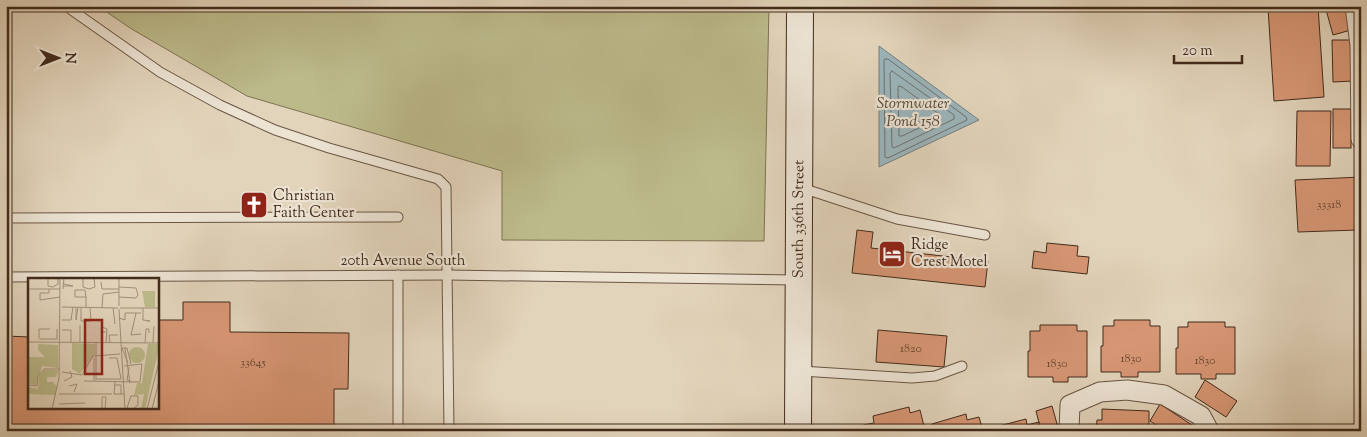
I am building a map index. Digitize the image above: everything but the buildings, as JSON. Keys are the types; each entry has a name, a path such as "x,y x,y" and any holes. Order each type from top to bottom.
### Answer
{"main road":[{"name":"South 336th Street","path":"798,431 800,6"}],"street":[{"path":"1356,6 1360,45 1361,139"},
{"path":"1070,431 1070,405 1100,392 1127,390 1164,394 1201,416 1209,431"}],"lane":[{"path":"66,6 160,72 220,105 275,130 329,148 438,179 446,187 449,431"},
{"path":"799,187 897,220 984,235"},
{"path":"6,218 398,217"},
{"path":"398,275 398,431"},
{"name":"20th Avenue South","path":"6,276 448,275 799,280"},
{"path":"798,371 912,378 935,376 962,366"}],"shaded area":[{"path":"98,6 769,6 764,241 502,240 502,171 247,96 130,28"}],"water":[{"name":"Stormwater Pond 158","path":"879,46 979,120 879,167"}],"place":[{"name":"Christian Faith Center","path":"254,205"},
{"name":"Ridge Crest Motel","path":"892,254"}]}
